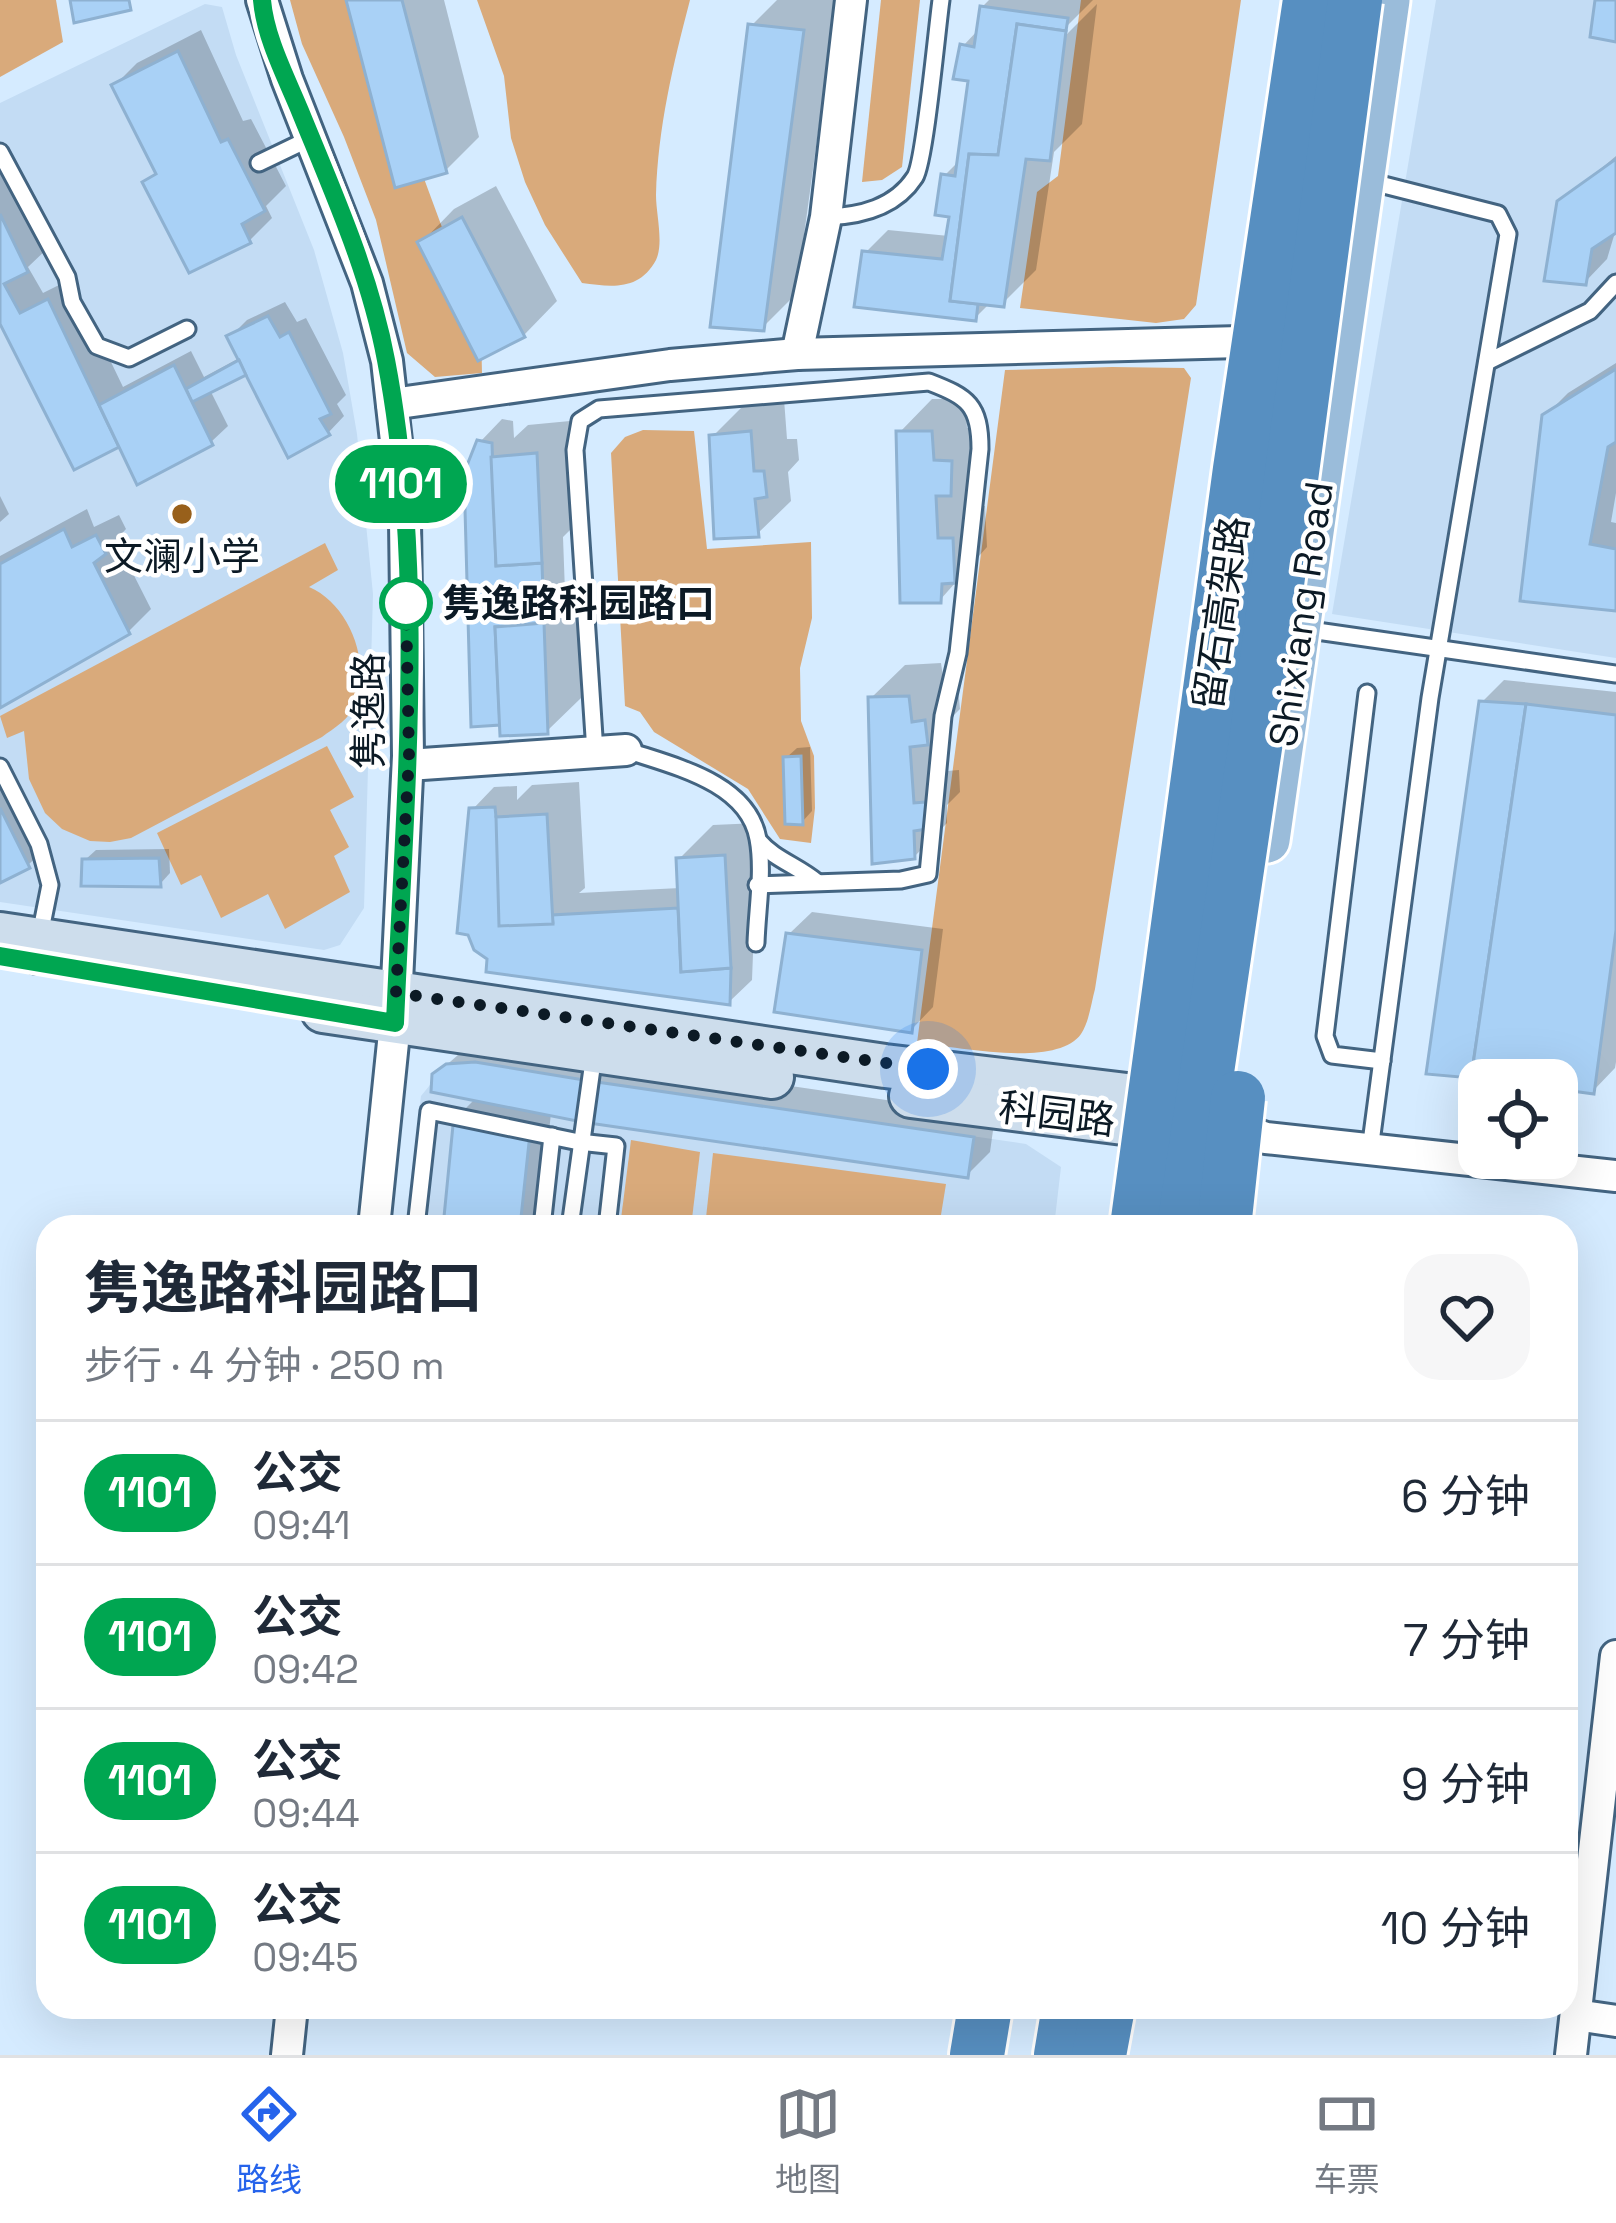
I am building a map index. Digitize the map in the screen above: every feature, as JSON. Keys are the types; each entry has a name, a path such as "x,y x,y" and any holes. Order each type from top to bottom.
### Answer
{"highway":[{"name":"留石高架路","path":"1139,1215 1310,0"},
{"name":"留石高架路","path":"1186,1215 1257,734 1354,0"},
{"path":"1225,1215 1291,639 1377,0"},
{"path":"1101,1215 1113,1136 1174,956"},
{"path":"977,2055 983,2019"},
{"path":"1025,2055 1030,2019"},
{"path":"1061,2055 1067,2019"},
{"path":"1100,2055 1106,2019"}],"main road":[{"path":"1118,1215 1159,878 1288,0"},
{"name":"Shixiang Road","path":"1207,1215 1300,629 1387,0"},
{"path":"1003,2055 1008,2019"},
{"path":"1085,2055 1089,2019"}],"street":[{"name":"隽逸路","path":"262,0 367,283 386,361 405,521 408,765 396,1008 375,1215"},
{"path":"797,354 826,218 851,0"},
{"path":"392,404 670,365 797,354 1240,342"},
{"path":"408,765 610,751"},
{"name":"科园路","path":"18,949 396,1008 885,1066 1133,1110"},
{"name":"科园路","path":"396,1008 594,1054 1133,1110 1220,1122 1266,1138 1616,1176"},
{"path":"1578,1997 1616,1656"},
{"path":"1578,2015 1616,2020"},
{"path":"286,2055 290,2019"},
{"path":"1571,2055 1576,2019"}],"lane":[{"path":"826,218 859,216 889,203 918,174 941,0"},
{"path":"259,163 311,138"},
{"path":"0,152 68,278 72,302 97,346 130,358 187,329"},
{"path":"1362,179 1498,214 1508,234 1439,648 1370,1150"},
{"path":"1487,362 1590,311 1616,283"},
{"path":"758,885 902,880 928,874 980,449 980,421 963,395 929,382 598,409 580,421 575,450 610,751 724,789 749,813 759,841 770,854 794,862 817,882"},
{"path":"1300,629 1616,674"},
{"path":"1367,693 1325,1036 1332,1055 1382,1061"},
{"path":"0,767 39,844 50,885 18,949"},
{"path":"756,943 759,841"},
{"path":"571,1215 594,1054"},
{"path":"417,1215 429,1111 616,1146 608,1215"},
{"path":"543,1215 552,1136"}],"shaded area":[{"path":"0,0 56,0 63,42 0,77"},
{"path":"290,0 395,0 419,165 481,333 482,373 435,377 407,353 376,220 302,44"},
{"path":"477,0 690,0 660,145 658,253 649,270 633,282 614,286 582,283 545,225 511,138 504,76"},
{"path":"881,0 920,0 902,167 882,180 862,182"},
{"path":"1081,0 1241,0 1196,305 1184,319 1156,323 1020,308 1037,192 1058,176"},
{"path":"1436,0 1616,0 1616,658 1332,614"},
{"name":"文澜小学","path":"205,4 222,7 236,55 314,250 343,353 357,434 373,594 364,908 340,945 324,950 0,902 0,103"},
{"path":"1184,368 1191,378 1088,1018 1081,1034 1050,1051 1004,1053 917,1043 1005,370"},
{"path":"643,430 694,431 707,549 811,542 812,618 800,668 801,721 814,756 811,843 780,839 748,789 654,732 640,712 625,706 611,453 625,437"},
{"path":"325,543 338,570 309,587 335,606 358,652 360,687 346,718 322,737 131,838 90,841 62,829 45,813 29,779 24,731 7,738 0,716"},
{"path":"327,746 354,797 330,810 349,847 334,856 350,892 285,929 268,894 221,918 201,875 181,885 157,833"},
{"path":"467,1063 1026,1144 1061,1167 1055,1215 406,1215 421,1096 438,1075"},
{"path":"631,1140 700,1152 692,1215 622,1215"},
{"path":"713,1153 946,1184 941,1215 706,1215"}],"building":[{"path":"70,0 129,0 131,10 74,23"},
{"path":"346,0 402,0 447,173 395,188"},
{"path":"1595,0 1616,0 1616,42 1590,37"},
{"path":"980,6 1068,18 1066,31 1017,24 998,155 969,154 950,301 978,304 976,321 854,307 862,251 942,259 949,217 935,215 941,174 955,176 968,81 953,79 960,44 974,47"},
{"path":"748,24 804,30 764,331 710,327"},
{"path":"1017,24 1066,31 1050,161 1026,159 1004,307 950,301 969,154 998,155"},
{"path":"178,51 221,142 228,139 265,211 242,224 251,243 189,273 142,182 156,174 111,85"},
{"path":"1616,159 1616,233 1592,249 1586,285 1544,281 1557,201"},
{"path":"0,214 28,272 4,284 20,313 48,299 119,447 74,470 0,324"},
{"path":"462,217 525,337 478,361 417,242"},
{"path":"268,316 280,337 289,332 331,414 320,419 330,435 288,458 226,336"},
{"path":"239,360 246,375 192,402 186,389"},
{"path":"174,365 213,445 137,485 99,405"},
{"path":"1616,369 1616,442 1608,447 1590,544 1616,549 1616,611 1520,601 1542,415"},
{"path":"751,431 754,471 764,471 767,497 755,499 759,537 714,539 709,435"},
{"path":"896,431 932,431 934,460 952,461 951,496 936,496 938,538 953,538 955,583 942,584 941,603 900,603"},
{"path":"477,440 492,443 496,566 542,563 544,623 495,627 500,725 471,727 464,473"},
{"path":"537,453 542,563 496,566 491,457"},
{"path":"64,529 72,547 96,535 106,554 94,563 130,634 0,708 0,564"},
{"path":"544,623 548,734 500,736 495,627"},
{"path":"909,696 912,722 925,720 928,745 910,747 914,803 926,802 927,829 914,831 915,859 872,864 868,697"},
{"path":"1479,701 1526,704 1474,1059 1458,1059 1458,1077 1426,1074"},
{"path":"1526,704 1616,715 1616,930 1594,1094 1578,1092 1578,1059 1474,1059"},
{"path":"801,756 803,825 785,824 783,757"},
{"path":"495,807 553,924 552,915 678,908 681,972 731,968 730,1005 486,972 487,959 474,950 468,935 457,933 469,808"},
{"path":"0,808 30,868 0,883"},
{"path":"547,814 553,924 499,926 496,817"},
{"path":"725,855 731,968 681,972 676,858"},
{"path":"159,858 161,887 81,886 82,859"},
{"path":"786,933 922,950 912,1033 774,1012"},
{"path":"475,1062 590,1081 582,1122 431,1092 432,1074 446,1064"},
{"path":"590,1081 974,1137 968,1178 582,1122"},
{"path":"454,1115 531,1124 521,1215 444,1215"}],"bus line":[{"name":"1101","path":"0,956 395,1023 409,756 405,521 386,361 367,283 287,79 262,0"}],"place":[{"name":"文澜小学","path":"182,514"},
{"name":"隽逸路科园路口","path":"406,603"}],"route":[{"path":"406,603 409,756 396,993 928,1069"}]}
